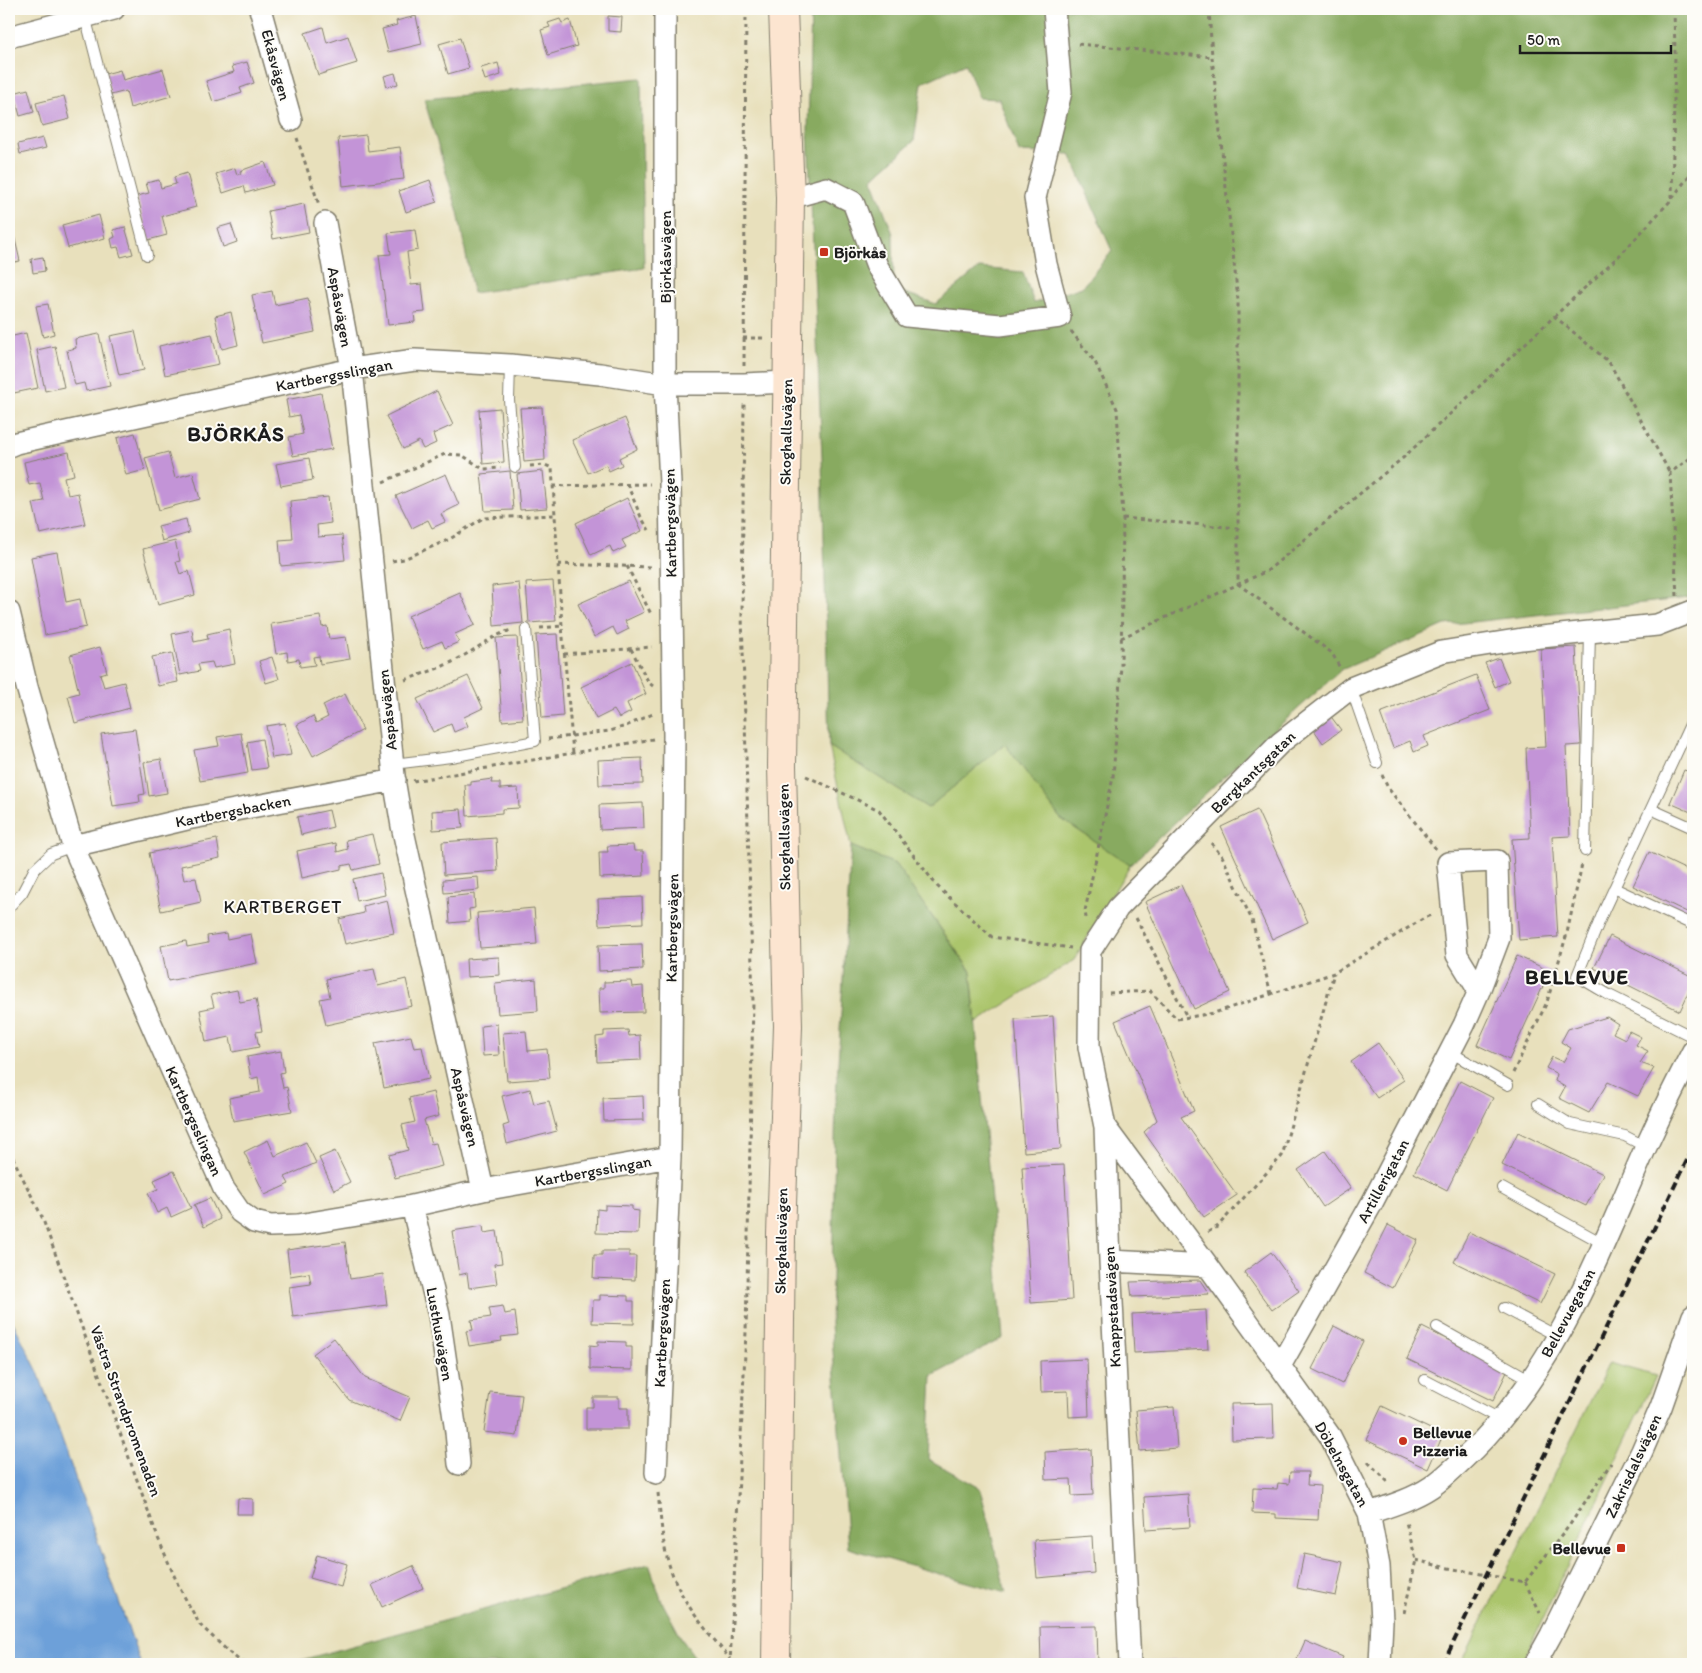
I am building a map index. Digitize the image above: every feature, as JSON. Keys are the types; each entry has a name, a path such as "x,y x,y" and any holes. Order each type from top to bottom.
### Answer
{"main road":[{"name":"Skoghallsvägen","path":"776,1664 781,1235 788,1026 782,766 790,198 783,9"}],"street":[{"path":"9,37 72,15 114,9"},
{"name":"Ekåsvägen","path":"260,9 291,120"},
{"name":"Björkåsvägen","path":"665,9 666,384"},
{"path":"790,198 826,188 853,202 877,266 907,316 1000,325 1060,317 1046,264 1035,198 1062,92 1054,9"},
{"name":"Aspåsvägen","path":"325,223 352,369 384,685 394,776 402,826 483,1190"},
{"name":"Kartbergsslingan","path":"9,446 16,442 352,369 415,360 510,365 600,374 666,384"},
{"path":"666,384 786,382"},
{"name":"Kartbergsvägen","path":"656,1473 670,1157 674,735 672,570 666,384"},
{"name":"Kartbergsslingan","path":"9,612 27,687 73,846 224,1189 231,1202 240,1212 254,1222 270,1226 298,1225 412,1206 483,1190 670,1157"},
{"name":"Bergkantsgatan","path":"1090,950 1118,908 1280,743 1351,688 1440,652 1522,639 1657,625 1686,614"},
{"name":"Kartbergsbacken","path":"73,846 187,819 394,776"},
{"name":"Artillerigatan","path":"1280,1366 1372,1204 1450,1052 1479,992 1499,938 1497,861 1448,863"},
{"path":"1448,863 1457,955 1479,992"},
{"name":"Knappstadsvägen","path":"1090,950 1089,1046 1105,1127 1130,1664"},
{"name":"Bellevuegatan","path":"1369,1513 1400,1502 1430,1488 1459,1464 1502,1420 1531,1380 1559,1337 1604,1244 1666,1102 1693,1051"},
{"name":"Döbelnsgatan","path":"1105,1127 1330,1436 1369,1513 1379,1566 1382,1621 1380,1664"},
{"name":"Lusthusvägen","path":"412,1206 439,1315 459,1464"},
{"path":"1110,1261 1208,1266"},
{"name":"Zakrisdalsvägen","path":"1535,1664 1642,1451 1661,1407 1693,1316"}],"lane":[{"path":"72,15 147,255"},
{"path":"510,365 509,400 515,467"},
{"path":"394,776 451,757 535,740 526,629"},
{"path":"1585,851 1590,632"},
{"path":"1351,688 1377,763"},
{"path":"1693,718 1614,888 1577,976 1609,995 1693,1038"},
{"path":"1651,809 1693,828"},
{"path":"9,907 22,893 34,870 51,854 73,846"},
{"path":"1614,888 1693,925"},
{"path":"1450,1052 1508,1085"},
{"path":"1538,1104 1570,1124 1625,1136 1646,1147"},
{"path":"1502,1188 1604,1244"},
{"path":"1504,1308 1559,1337"},
{"path":"1437,1327 1531,1380"},
{"path":"1425,1380 1502,1420"}],"path":[{"path":"730,1662 746,1332 753,1002 742,615 746,9"},
{"path":"1209,9 1212,57 1238,300 1238,584"},
{"path":"1672,199 1674,9"},
{"path":"1057,42 1212,57"},
{"path":"291,120 325,223"},
{"path":"1121,638 1267,571 1404,456 1622,253 1672,199 1693,170"},
{"path":"1554,316 1609,362 1670,473 1686,614"},
{"path":"782,766 879,810 938,886 992,937 1090,950 1085,911 1114,778 1121,638 1123,518 1117,409 1095,362 1060,317"},
{"path":"363,488 378,485 445,454 462,455 483,469 549,466 552,468 572,753"},
{"path":"1670,473 1693,456"},
{"path":"554,486 670,483"},
{"path":"626,484 646,527 650,531 671,533"},
{"path":"371,562 404,559 450,539 482,518 555,515"},
{"path":"1123,518 1238,528"},
{"path":"558,564 653,567 672,570"},
{"path":"627,566 653,616 672,619"},
{"path":"1238,584 1332,653 1351,688"},
{"path":"384,685 400,682 443,667 470,653 501,633 562,626"},
{"path":"564,654 673,646"},
{"path":"631,648 649,683 657,686 674,686"},
{"path":"535,740 610,731 652,714 674,710"},
{"path":"394,776 572,753 674,735"},
{"path":"1377,763 1388,788 1448,863"},
{"path":"1197,827 1222,856 1252,920 1271,994"},
{"path":"1508,1085 1547,1002 1568,933 1585,851"},
{"path":"1127,900 1188,1017"},
{"path":"1090,994 1150,991 1177,1019 1214,1013 1334,974 1426,917 1452,907"},
{"path":"1192,1244 1217,1227 1282,1156 1334,974"},
{"name":"Västra Strandpromenaden","path":"9,1150 42,1217 158,1538 179,1587 200,1625 244,1664"},
{"path":"1525,1582 1569,1526 1612,1462"},
{"path":"656,1473 663,1538 672,1574 694,1614 730,1662"},
{"path":"1416,1560 1443,1567 1525,1582"},
{"path":"1525,1582 1551,1635"}],"green space":[{"path":"811,9 1693,9 1693,595 1689,598 1445,625 1341,670 1237,764 1130,865 1060,818 1005,744 928,808 829,746 822,458 808,131","holes":["966,63 979,98 999,99 1019,152 1070,154 1112,251 1082,287 1034,303 1023,272 979,268 936,304 894,289 893,234 872,179 914,141 922,83"]},
{"path":"641,78 644,268 473,293 458,212 424,99"},
{"path":"1005,744 1060,818 1130,865 1074,960 976,1023 971,971 895,864 851,846 829,746 928,808"},
{"path":"851,846 895,864 971,972 1003,1338 932,1376 928,1459 980,1488 1006,1593 848,1548 831,1324 836,1097"},
{"path":"1609,1363 1656,1376 1526,1655 1521,1664 1461,1664"},
{"path":"649,1564 662,1602 683,1641 700,1664 287,1664"}],"water":[{"path":"9,1314 38,1372 141,1664 9,1664"}],"building":[{"path":"416,16 422,44 388,52 382,29 397,25 396,21"},
{"path":"608,16 622,17 621,32 608,31"},
{"path":"560,19 562,23 570,20 577,46 548,55 541,30 550,27 548,23"},
{"path":"323,27 327,43 348,36 357,63 318,75 305,33"},
{"path":"460,38 469,68 448,74 439,44"},
{"path":"247,62 254,83 240,88 242,93 213,102 206,81 234,72 232,66"},
{"path":"498,63 501,75 485,80 481,68"},
{"path":"163,69 171,96 130,108 126,91 111,95 105,74 120,70 123,80"},
{"path":"395,73 398,84 387,87 384,76"},
{"path":"28,89 34,112 20,116 14,93"},
{"path":"64,96 70,119 42,126 36,103"},
{"path":"366,135 368,151 400,147 404,179 343,186 338,138"},
{"path":"43,138 46,148 20,154 18,144"},
{"path":"9,146 14,159 9,161"},
{"path":"265,162 273,185 246,193 244,186 223,193 216,174 235,168 237,175 241,173 240,171"},
{"path":"187,173 196,207 162,216 167,235 148,240 137,196 149,193 146,183 159,180 161,188 176,184 174,177"},
{"path":"430,180 437,202 406,212 399,191"},
{"path":"304,204 309,232 273,239 268,211"},
{"path":"99,215 105,238 68,248 62,225"},
{"path":"231,224 237,242 223,247 217,228"},
{"path":"125,227 133,254 121,257 118,247 113,248 111,239 115,237 113,230"},
{"path":"415,230 418,250 407,252 411,285 422,284 425,312 414,313 415,322 388,325 379,255 391,254 388,233"},
{"path":"14,235 20,261 9,263 9,236"},
{"path":"43,257 45,271 33,273 31,259"},
{"path":"272,291 275,305 308,298 315,332 262,343 252,295"},
{"path":"48,304 54,334 43,337 36,306"},
{"path":"231,312 238,345 222,349 215,316"},
{"path":"135,331 144,370 119,375 110,336"},
{"path":"26,333 38,388 9,394 9,337"},
{"path":"99,334 110,386 86,391 84,383 75,385 67,350 76,348 75,339"},
{"path":"212,334 219,364 165,375 159,346"},
{"path":"55,346 64,387 45,391 37,350"},
{"path":"437,391 453,425 433,434 436,443 423,449 419,441 403,449 386,416"},
{"path":"321,393 332,449 293,456 289,437 303,434 299,415 289,417 286,400"},
{"path":"542,407 545,460 524,462 520,408"},
{"path":"500,408 504,462 483,464 479,410"},
{"path":"625,418 637,449 619,458 622,465 609,471 606,465 588,473 572,440"},
{"path":"135,433 145,470 126,475 117,438"},
{"path":"69,452 74,475 64,477 68,495 78,493 85,524 40,534 33,503 44,501 40,483 29,485 24,462"},
{"path":"168,452 175,478 193,473 200,499 159,510 145,458"},
{"path":"309,458 313,480 281,486 276,464"},
{"path":"510,471 513,510 485,511 481,474"},
{"path":"543,471 547,508 520,510 517,474"},
{"path":"446,474 459,505 441,514 445,522 432,528 428,520 412,528 396,496"},
{"path":"328,497 331,523 317,525 318,537 342,535 345,560 281,566 279,540 293,539 290,501"},
{"path":"627,498 642,531 622,540 626,547 613,553 610,546 591,555 576,523"},
{"path":"186,519 189,533 162,541 158,526"},
{"path":"175,541 180,561 176,562 180,574 189,571 195,595 158,605 143,549"},
{"path":"57,552 66,602 80,599 86,627 45,635 31,557"},
{"path":"553,581 556,621 529,623 526,583"},
{"path":"629,581 644,612 625,621 629,629 617,635 613,627 594,637 578,604"},
{"path":"519,583 523,623 494,626 492,586"},
{"path":"460,593 475,625 455,634 459,642 445,648 442,641 423,649 408,616"},
{"path":"320,616 322,627 327,626 329,639 346,637 350,659 320,664 319,656 313,657 315,665 300,667 299,659 288,661 287,652 276,654 271,624"},
{"path":"229,629 235,664 214,668 212,662 198,664 200,671 180,675 172,634 192,630 194,642 208,639 207,634"},
{"path":"557,634 563,716 542,718 536,635"},
{"path":"517,637 523,719 502,721 496,638"},
{"path":"100,647 107,672 100,674 104,687 124,682 130,708 75,723 68,696 79,693 70,655"},
{"path":"1576,647 1581,745 1566,746 1570,836 1552,837 1558,937 1519,940 1512,839 1530,838 1526,748 1546,747 1541,649"},
{"path":"172,653 178,682 158,686 152,657"},
{"path":"272,657 279,679 266,683 259,661"},
{"path":"1499,658 1509,681 1495,687 1485,663"},
{"path":"632,662 646,694 627,703 631,712 619,718 614,710 596,719 581,687"},
{"path":"1476,675 1490,710 1424,736 1428,746 1414,752 1410,741 1393,748 1380,713"},
{"path":"468,676 483,708 464,717 468,726 454,732 451,724 433,732 417,699"},
{"path":"345,694 363,730 313,756 297,725 313,716 316,723 328,717 323,705"},
{"path":"1329,714 1341,730 1323,743 1312,727"},
{"path":"285,723 291,755 272,758 266,726"},
{"path":"135,729 145,794 139,795 140,802 113,806 101,734"},
{"path":"241,733 248,773 200,781 194,750 219,746 217,737"},
{"path":"262,739 267,768 252,770 247,742"},
{"path":"642,758 643,784 599,785 598,760"},
{"path":"161,759 167,793 149,796 144,762"},
{"path":"1684,770 1693,773 1693,813 1670,803"},
{"path":"492,779 491,783 500,783 500,789 518,788 519,808 502,809 502,813 467,816 465,785 471,785 471,782"},
{"path":"643,803 644,828 600,830 599,805"},
{"path":"461,809 463,828 433,830 432,811"},
{"path":"329,810 333,827 301,835 297,817"},
{"path":"1257,810 1308,922 1272,939 1221,827"},
{"path":"372,834 379,864 353,870 351,864 341,866 341,869 302,878 297,851 336,843 337,852 348,849 346,840"},
{"path":"496,838 498,871 444,875 442,842"},
{"path":"217,839 220,858 181,866 184,880 196,878 201,902 161,911 149,853"},
{"path":"633,845 634,851 643,851 644,876 600,878 599,852 608,852 607,846"},
{"path":"1649,852 1693,873 1693,915 1633,886"},
{"path":"381,873 385,895 357,901 353,879"},
{"path":"478,877 479,890 444,893 443,880"},
{"path":"1181,885 1230,992 1194,1009 1145,902"},
{"path":"474,894 475,908 469,909 470,921 450,923 448,897"},
{"path":"642,897 643,923 599,925 598,899"},
{"path":"387,900 394,933 345,944 339,919 364,913 363,906"},
{"path":"534,908 537,944 480,948 477,913"},
{"path":"226,933 227,939 251,934 257,963 168,981 161,946 186,941 187,947 208,943 207,936"},
{"path":"1610,936 1693,977 1693,983 1680,1011 1594,968"},
{"path":"642,944 643,969 599,971 598,945"},
{"path":"1517,956 1550,971 1509,1060 1477,1045"},
{"path":"499,957 500,975 467,977 466,959"},
{"path":"374,969 378,986 406,979 412,1006 326,1025 320,999 330,997 326,979"},
{"path":"536,979 538,1011 498,1014 495,983"},
{"path":"631,981 632,987 643,986 644,1012 600,1013 599,988 604,988 604,982"},
{"path":"237,990 240,1002 256,999 262,1031 256,1032 259,1047 233,1052 230,1037 206,1042 200,1010 214,1007 211,995"},
{"path":"1150,1006 1194,1111 1181,1117 1237,1195 1204,1217 1144,1132 1157,1120 1115,1021"},
{"path":"1053,1016 1061,1149 1024,1152 1015,1019"},
{"path":"1607,1017 1618,1024 1613,1033 1625,1039 1629,1031 1641,1037 1636,1045 1648,1051 1640,1063 1654,1068 1638,1096 1608,1082 1589,1113 1559,1098 1565,1087 1555,1081 1557,1074 1546,1068 1552,1057 1563,1062 1571,1048 1561,1042 1568,1029"},
{"path":"497,1024 499,1055 483,1056 481,1026"},
{"path":"628,1030 629,1036 640,1035 641,1060 597,1062 596,1037 604,1036 604,1031"},
{"path":"526,1031 528,1051 547,1049 550,1078 507,1081 503,1033"},
{"path":"411,1036 414,1048 422,1047 429,1079 384,1088 375,1043"},
{"path":"1378,1043 1404,1080 1377,1098 1351,1062"},
{"path":"281,1051 284,1072 280,1073 283,1088 287,1087 292,1111 233,1121 229,1098 260,1092 258,1077 251,1079 247,1057"},
{"path":"1460,1081 1493,1098 1447,1190 1414,1173"},
{"path":"530,1089 534,1104 549,1101 557,1131 507,1144 503,1126 509,1124 502,1096"},
{"path":"433,1092 439,1116 424,1120 431,1144 436,1143 442,1166 395,1178 389,1155 408,1150 402,1125 415,1122 409,1098"},
{"path":"643,1096 644,1120 604,1121 603,1098"},
{"path":"1518,1132 1603,1174 1586,1206 1502,1165"},
{"path":"268,1140 275,1156 306,1142 316,1163 285,1177 289,1184 265,1195 244,1152"},
{"path":"335,1151 350,1182 334,1190 319,1158"},
{"path":"1325,1151 1351,1188 1323,1207 1298,1170"},
{"path":"1064,1165 1072,1300 1031,1303 1022,1167"},
{"path":"174,1171 191,1208 171,1217 167,1208 157,1213 148,1193 158,1189 154,1180"},
{"path":"210,1198 220,1219 204,1227 194,1205"},
{"path":"605,1205 632,1206 632,1210 639,1211 638,1234 596,1233 597,1209 605,1210"},
{"path":"1388,1225 1418,1240 1393,1288 1364,1273"},
{"path":"483,1226 484,1233 497,1231 502,1263 494,1264 497,1284 469,1288 467,1273 459,1275 452,1231"},
{"path":"1469,1232 1555,1274 1540,1304 1454,1262"},
{"path":"345,1242 350,1279 383,1274 387,1305 293,1317 289,1287 311,1284 309,1273 290,1276 287,1250"},
{"path":"602,1251 629,1251 629,1256 636,1256 635,1280 593,1278 594,1255 602,1255"},
{"path":"1271,1252 1299,1291 1272,1310 1244,1272"},
{"path":"1200,1280 1209,1294 1132,1297 1130,1282"},
{"path":"600,1295 628,1296 628,1301 634,1301 634,1324 592,1323 593,1300 600,1300"},
{"path":"503,1306 505,1314 515,1312 518,1335 501,1337 502,1341 469,1346 466,1331 473,1330 471,1320 491,1317 489,1308"},
{"path":"1206,1310 1208,1349 1134,1353 1132,1314"},
{"path":"1334,1326 1363,1341 1342,1384 1312,1369"},
{"path":"1422,1327 1508,1370 1493,1401 1407,1359"},
{"path":"334,1338 365,1378 410,1397 400,1421 349,1400 313,1354"},
{"path":"598,1341 626,1342 626,1347 632,1347 632,1370 590,1369 590,1345 598,1346"},
{"path":"1087,1359 1089,1416 1069,1417 1068,1391 1041,1392 1040,1361"},
{"path":"490,1392 522,1395 517,1436 484,1432"},
{"path":"593,1397 619,1397 619,1408 628,1408 628,1429 586,1429 586,1407 593,1407"},
{"path":"1273,1403 1274,1439 1232,1440 1231,1404"},
{"path":"1382,1406 1443,1435 1428,1469 1366,1440"},
{"path":"1174,1407 1177,1448 1140,1451 1136,1410"},
{"path":"1091,1449 1093,1495 1072,1496 1071,1479 1046,1480 1045,1452"},
{"path":"1290,1472 1308,1472 1307,1485 1320,1486 1318,1520 1276,1518 1276,1514 1252,1513 1253,1488 1277,1489 1278,1483 1289,1484"},
{"path":"1188,1494 1190,1527 1146,1530 1144,1497"},
{"path":"238,1498 253,1499 253,1514 237,1514"},
{"path":"1092,1536 1094,1573 1037,1578 1034,1540"},
{"path":"1304,1554 1343,1562 1336,1596 1297,1588"},
{"path":"317,1555 347,1564 341,1587 310,1578"},
{"path":"413,1566 423,1588 382,1607 372,1585"},
{"path":"1097,1626 1098,1664 1041,1664 1040,1627"},
{"path":"1305,1641 1343,1657 1340,1664 1295,1664"},
{"path":"1196,1659 1196,1664 1154,1664 1154,1662"}],"railway":[{"path":"1443,1664 1693,1148"}],"place":[{"name":"Björkås","path":"824,252"},
{"name":"Bellevue Pizzeria","path":"1403,1441"},
{"name":"Bellevue","path":"1621,1548"}],"district":[{"name":"BJÖRKÅS","path":"236,433"},
{"name":"KARTBERGET","path":"283,907"},
{"name":"BELLEVUE","path":"1577,976"}]}
